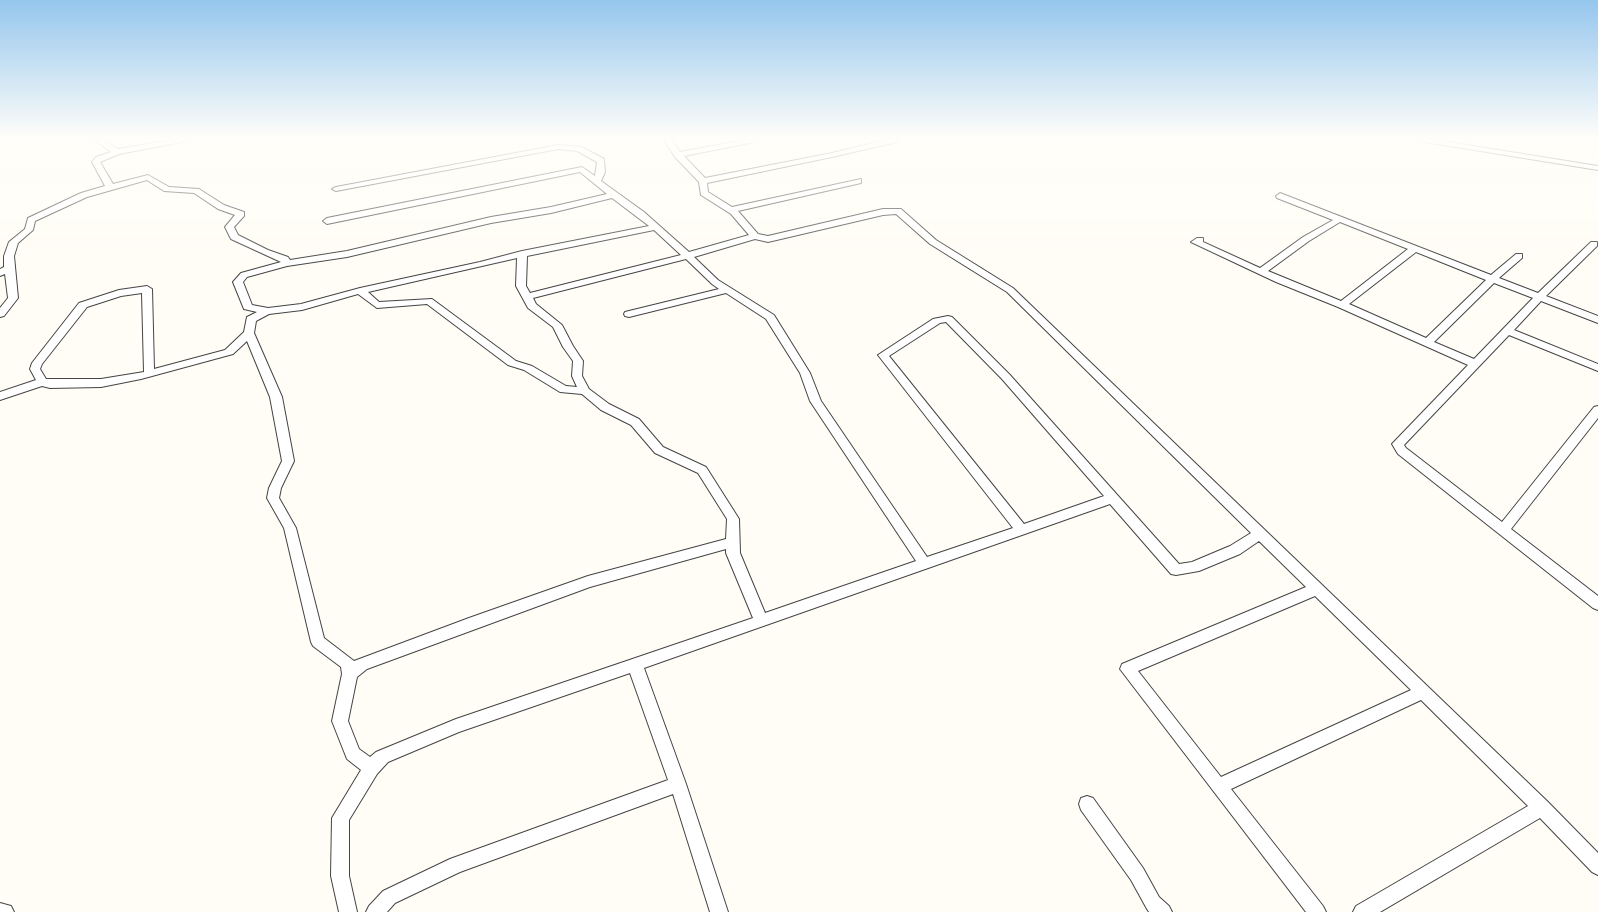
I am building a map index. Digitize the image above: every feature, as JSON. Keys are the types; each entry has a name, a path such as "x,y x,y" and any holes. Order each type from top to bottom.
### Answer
{"street":[{"path":"107,183 110,188"},
{"path":"0,314 13,298 4,271 14,242 28,230 31,220 84,195 127,183"},
{"path":"158,183 167,189 196,191 221,207 241,214 229,227 234,237 265,252 285,259 286,263"},
{"path":"336,189 370,183"},
{"path":"327,221 516,183"},
{"path":"600,183 614,195 641,214 726,290 770,317 805,373 816,401 924,563"},
{"path":"703,183 704,193 731,210 749,227 755,236"},
{"path":"731,210 851,183"},
{"path":"614,195 551,210 491,220 347,254 286,263 244,275 238,282 248,307 268,311 302,307 360,291 481,265 522,254 655,227"},
{"path":"1280,196 1338,220 1415,248 1598,320"},
{"path":"527,297 687,256 755,236 768,239 883,212 898,211 933,242 1010,290 1542,808 1598,866"},
{"path":"1262,271 1306,239 1338,220"},
{"path":"1200,240 1196,242 1279,280 1342,305 1475,364"},
{"path":"1594,244 1507,330 1398,444 1402,451 1504,529 1598,604"},
{"path":"1342,305 1415,248"},
{"path":"522,254 521,286 532,306 557,325 568,347 578,361 576,376 585,391 605,407 635,422 659,450 702,470 733,519 732,553 761,620"},
{"path":"1428,342 1492,279 1519,256"},
{"path":"42,382 35,369 37,363 79,309 95,300 142,289 147,289 148,374"},
{"path":"629,314 726,290"},
{"path":"360,291 377,305 429,301 512,363 528,368 564,388 585,391"},
{"path":"268,311 251,319 249,333 276,397 288,461 275,488 273,498 290,528 318,642 348,664 350,674 340,721 353,754 371,768"},
{"path":"1021,529 883,355 938,321 948,319 1006,377 1176,570 1194,567 1235,550 1260,534"},
{"path":"1507,330 1598,368"},
{"path":"0,396 42,382 50,384 101,383 148,374 229,352 249,333"},
{"path":"1504,529 1598,410"},
{"path":"348,912 340,876 340,818 371,768 382,757 456,726 1112,498"},
{"path":"350,674 362,664 474,622 588,582 659,561 733,542"},
{"path":"1317,589 1127,669 1317,912"},
{"path":"635,665 678,784 719,912"},
{"path":"1219,786 1423,692"},
{"path":"375,912 388,897 456,865 678,784"},
{"path":"1087,804 1137,874 1154,903 1163,912"},
{"path":"1362,912 1542,808"}]}
